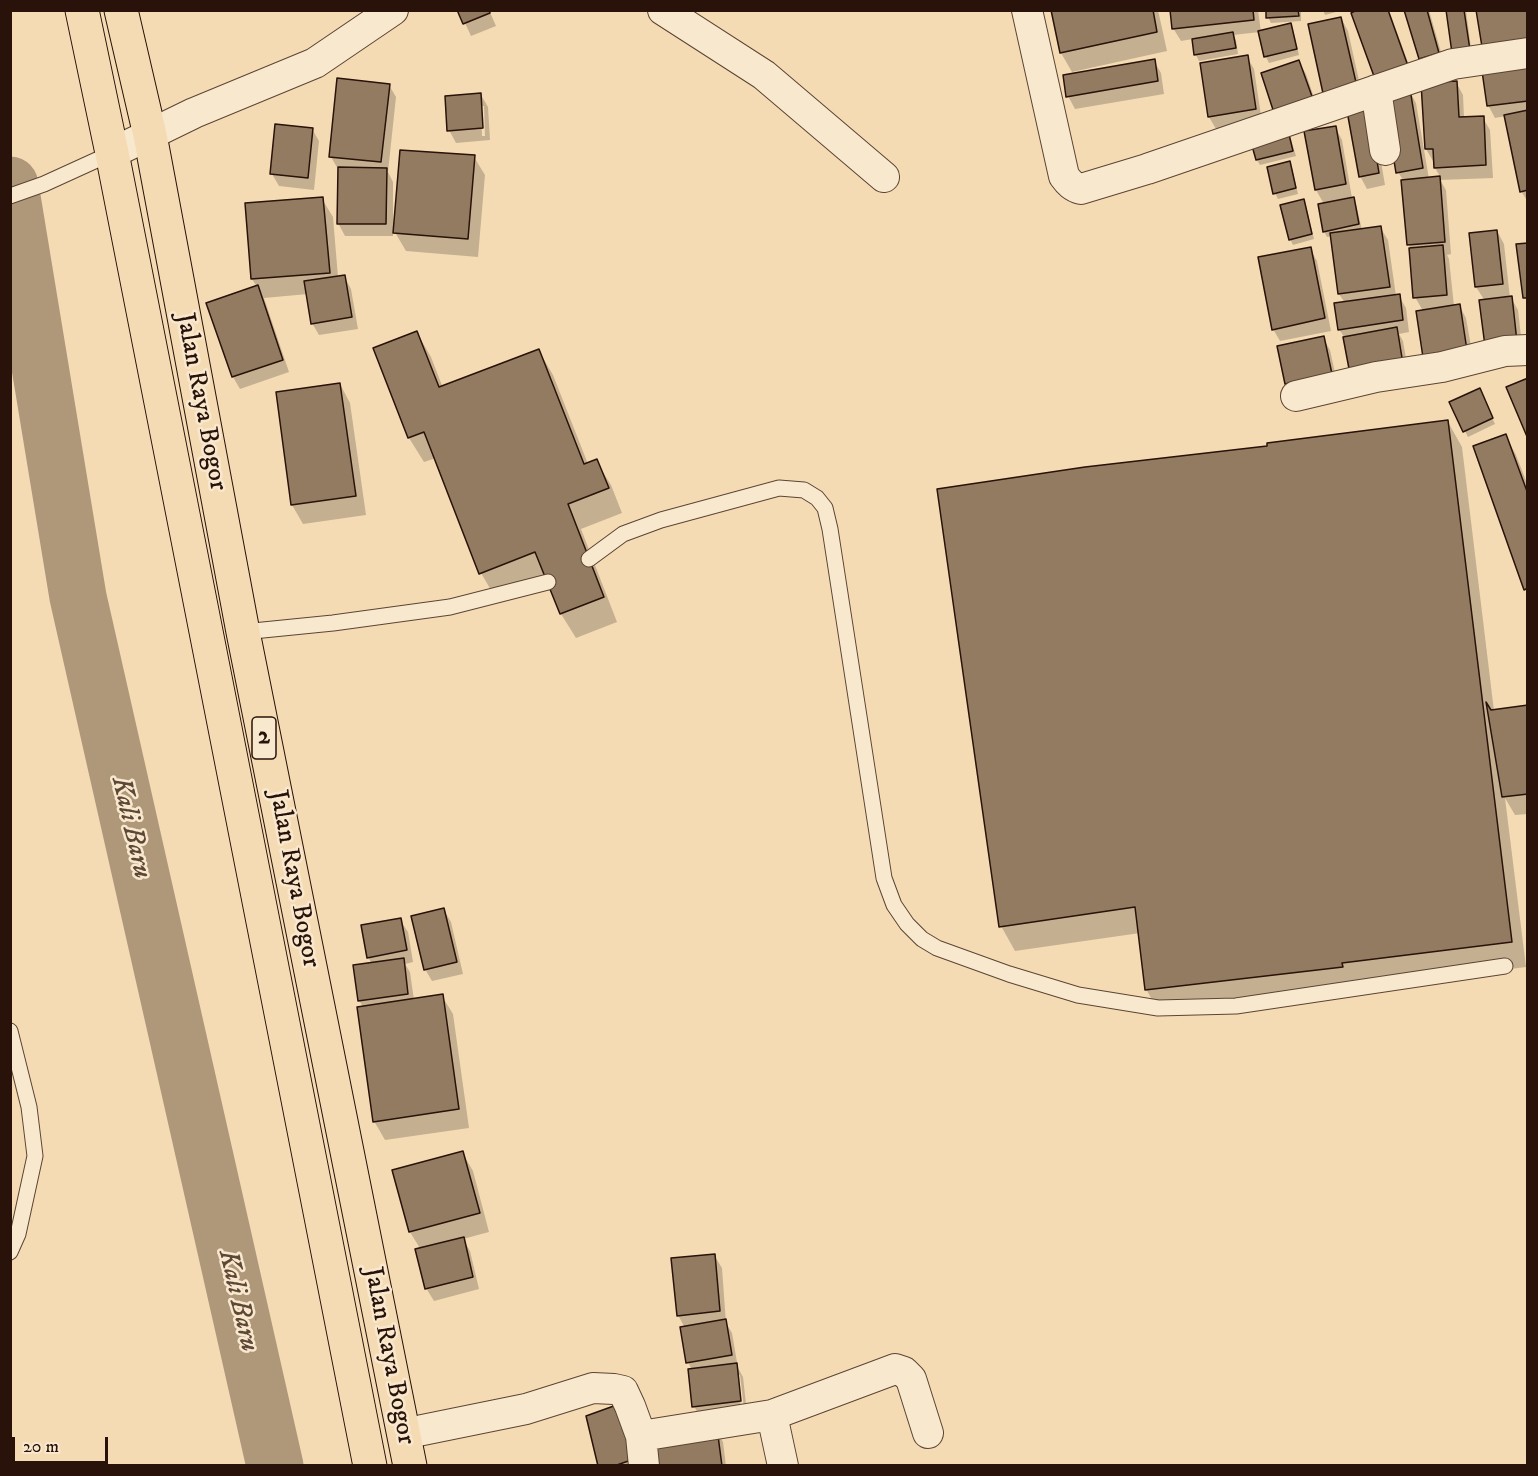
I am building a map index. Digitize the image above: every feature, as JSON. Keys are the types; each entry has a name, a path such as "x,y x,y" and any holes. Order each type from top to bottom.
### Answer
{"highway":[{"name":"Jalan Raya Bogor","path":"82,10 370,1466"},
{"name":"Jalan Raya Bogor","path":"121,10 150,135 243,632 407,1450"}],"street":[{"path":"112,153 195,112 315,63 393,10"},
{"path":"663,10 764,75 884,177"},
{"path":"1027,10 1064,176 1074,187 1081,189 1148,170 1453,64 1527,53"},
{"path":"1376,90 1385,150"},
{"path":"1296,396 1376,376 1442,367 1505,351 1527,350"},
{"path":"640,1436 772,1415 895,1369 904,1372 912,1379 928,1433"},
{"path":"407,1450 593,1388 614,1389 623,1391 630,1406 640,1436 644,1466"},
{"path":"772,1415 783,1466"}],"lane":[{"path":"10,196 112,153"},
{"path":"589,559 623,534 661,520 749,495 779,488 804,490 817,498 825,508 830,529 884,878 894,905 907,924 922,939 937,948 1009,974 1078,995 1158,1008 1236,1006 1505,966"},
{"path":"243,632 333,623 450,607 548,582"},
{"path":"10,1031 29,1107 35,1156 18,1234 10,1252"}],"building":[{"path":"457,10 489,10 490,13 463,24"},
{"path":"1051,10 1153,10 1157,32 1060,53"},
{"path":"1170,10 1253,10 1254,20 1172,29"},
{"path":"1266,10 1298,10 1299,16 1266,18"},
{"path":"1357,10 1388,10 1408,66 1375,79 1351,13"},
{"path":"1404,10 1427,10 1439,53 1419,59"},
{"path":"1446,10 1464,10 1470,50 1452,53"},
{"path":"1476,10 1528,10 1528,46 1483,53"},
{"path":"1341,17 1358,91 1324,98 1308,24"},
{"path":"1291,23 1297,49 1264,57 1258,31"},
{"path":"1233,32 1236,48 1194,55 1192,39"},
{"path":"1248,55 1256,109 1208,117 1200,63"},
{"path":"1528,58 1528,101 1487,106 1481,64"},
{"path":"1155,59 1158,81 1066,97 1063,75"},
{"path":"1299,60 1314,102 1275,116 1261,73"},
{"path":"337,78 390,84 381,162 329,157"},
{"path":"1457,81 1459,117 1484,116 1486,165 1434,168 1433,149 1425,149 1421,83"},
{"path":"1410,89 1423,168 1396,173 1383,94"},
{"path":"481,93 483,128 447,131 445,96"},
{"path":"1368,107 1379,173 1359,177 1347,111"},
{"path":"1528,110 1528,190 1520,192 1504,115"},
{"path":"275,124 313,128 308,178 270,174"},
{"path":"1287,126 1293,151 1256,160 1249,135"},
{"path":"1336,126 1346,184 1315,190 1304,131"},
{"path":"400,150 475,155 468,239 393,233"},
{"path":"1290,161 1296,188 1273,194 1267,167"},
{"path":"338,167 387,168 386,224 337,224"},
{"path":"1440,176 1445,242 1407,245 1401,180"},
{"path":"323,197 330,273 251,279 245,203"},
{"path":"1354,197 1359,224 1323,232 1318,204"},
{"path":"1304,199 1312,234 1289,240 1280,205"},
{"path":"1381,226 1390,287 1338,294 1330,233"},
{"path":"1497,230 1503,284 1475,287 1469,233"},
{"path":"1528,243 1528,298 1523,298 1516,244"},
{"path":"1443,245 1447,295 1413,298 1409,248"},
{"path":"1311,247 1325,318 1272,330 1258,257"},
{"path":"345,275 352,317 311,324 304,281"},
{"path":"258,285 283,360 232,377 206,303"},
{"path":"1400,294 1403,320 1338,330 1334,303"},
{"path":"1512,296 1517,342 1485,346 1479,300"},
{"path":"1460,304 1468,357 1424,364 1416,311"},
{"path":"1397,327 1403,364 1350,374 1343,337"},
{"path":"417,331 439,387 539,349 584,464 597,459 609,488 568,504 604,597 560,614 535,552 479,574 424,432 408,438 373,348"},
{"path":"1324,336 1332,374 1285,384 1277,346"},
{"path":"1528,378 1528,439 1506,387"},
{"path":"340,383 356,496 291,505 276,392"},
{"path":"1480,388 1493,418 1463,432 1449,402"},
{"path":"1448,420 1512,942 1342,963 1343,967 1145,990 1135,907 999,927 937,489 1085,467 1267,446 1267,443"},
{"path":"1506,434 1528,494 1528,588 1524,590 1473,446"},
{"path":"1486,702 1491,710 1528,705 1528,794 1502,797"},
{"path":"444,908 457,962 424,970 411,916"},
{"path":"401,918 407,950 367,958 361,925"},
{"path":"404,958 408,994 358,1001 353,965"},
{"path":"443,994 459,1109 373,1122 357,1007"},
{"path":"463,1151 480,1213 409,1232 392,1170"},
{"path":"464,1237 473,1277 425,1289 415,1249"},
{"path":"715,1254 720,1311 677,1316 671,1258"},
{"path":"726,1319 732,1355 686,1363 680,1327"},
{"path":"737,1363 741,1401 692,1407 688,1369"},
{"path":"622,1403 637,1458 614,1466 598,1466 586,1416"},
{"path":"717,1428 722,1466 651,1466 648,1438"}],"waterway":[{"name":"Kali Baru","path":"10,185 78,597 275,1466"}]}
